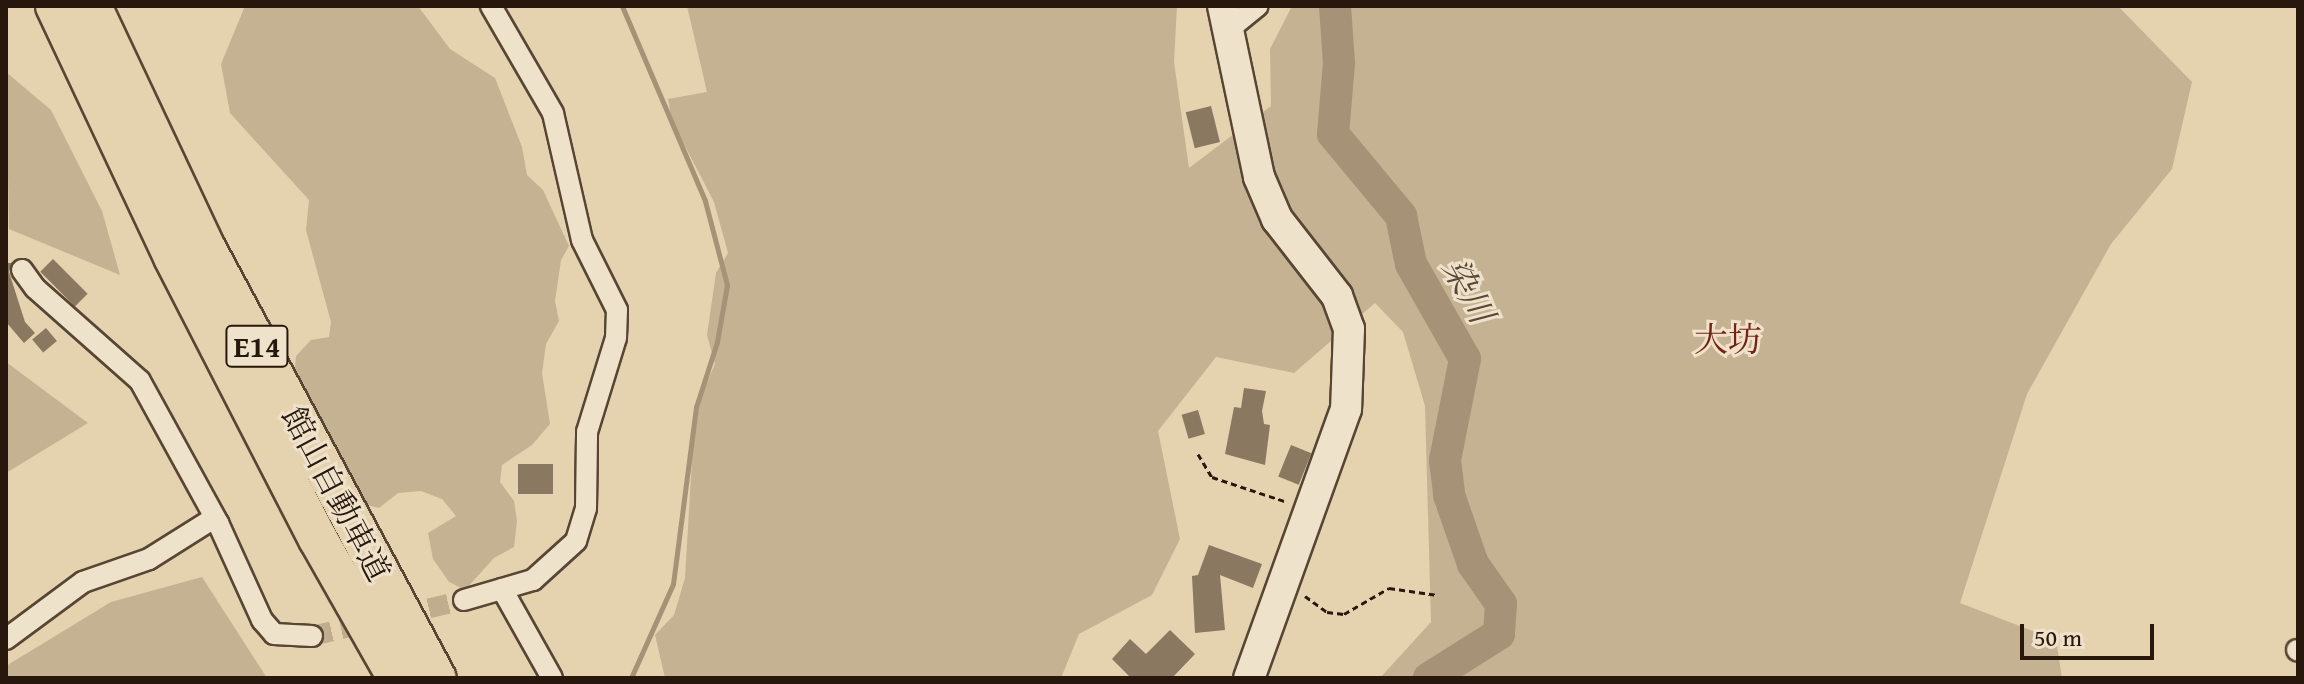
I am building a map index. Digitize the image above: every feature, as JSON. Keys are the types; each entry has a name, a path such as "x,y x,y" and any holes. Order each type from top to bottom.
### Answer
{"highway":[{"name":"館山自動車道","path":"55,6 173,257 318,539 397,678"},
{"name":"館山自動車道","path":"92,6 206,248 437,678"}],"main road":[{"path":"1225,18 1259,177 1277,219 1337,296 1349,329 1346,409 1312,515 1249,678"}],"street":[{"path":"464,600 533,580 576,541 586,508 587,432 616,338 617,310 582,240 553,113 491,6"},
{"path":"1225,18 1258,6"},
{"path":"22,270 35,288 140,381 218,523 262,620 274,634 312,636"},
{"path":"6,639 83,582 149,559 199,525 218,523"},
{"path":"502,589 552,678"}],"path":[{"path":"1198,454 1212,477 1312,515"},
{"path":"1285,583 1327,612 1344,614 1389,588 1438,595"}],"shaded area":[{"path":"245,6 418,6 450,49 495,78 522,147 527,175 543,190 569,246 561,260 555,301 559,321 546,344 542,373 550,424 532,445 502,465 500,482 514,501 517,521 514,547 494,558 465,590 449,582 433,559 428,533 456,516 442,499 421,491 398,493 379,508 363,504 294,379 296,356 311,340 329,337 331,322 306,230 309,200 230,113 221,64"},
{"path":"687,6 1177,6 1174,62 1189,168 1271,106 1270,49 1292,6 2118,6 2192,82 2172,169 2111,244 2027,394 1960,603 2056,640 2062,678 1380,678 1431,622 1425,406 1403,332 1375,303 1294,373 1216,357 1158,431 1180,539 1152,595 1079,634 1061,678 665,678 655,635 674,615 685,578 693,443 701,396 715,364 707,335 716,273 728,253 714,202 672,121 668,99 707,92"},
{"path":"6,72 51,110 102,211 120,275 9,229"},
{"path":"6,362 88,423 6,473"},
{"path":"202,577 267,678 6,678 6,666 111,602"}],"building":[{"path":"1211,106 1220,142 1195,148 1186,112"},
{"path":"53,259 88,294 75,306 40,272"},
{"path":"6,263 12,263 9,272 25,322 35,333 24,343 6,322"},
{"path":"46,328 57,341 43,353 32,340"},
{"path":"1244,388 1266,391 1262,411 1264,424 1270,425 1265,465 1225,454 1234,407 1241,408"},
{"path":"1198,410 1205,434 1189,439 1182,415"},
{"path":"1291,445 1311,453 1299,485 1278,477"},
{"path":"518,464 553,464 553,494 518,494"},
{"path":"1209,545 1262,564 1253,588 1220,575 1225,630 1195,633 1192,576 1198,575"},
{"path":"1170,630 1195,654 1172,678 1131,678 1112,659 1130,639 1146,654"}],"waterway":[{"path":"622,6 705,201 727,285 717,342 696,407 673,584 631,678"},
{"name":"染川","path":"1335,6 1339,63 1333,134 1401,216 1411,264 1465,359 1445,460 1449,495 1473,564 1501,604 1499,634 1429,678"}],"tunnel":[{"path":"312,636 464,600"}],"district":[{"name":"大坊","path":"1728,339"}]}
